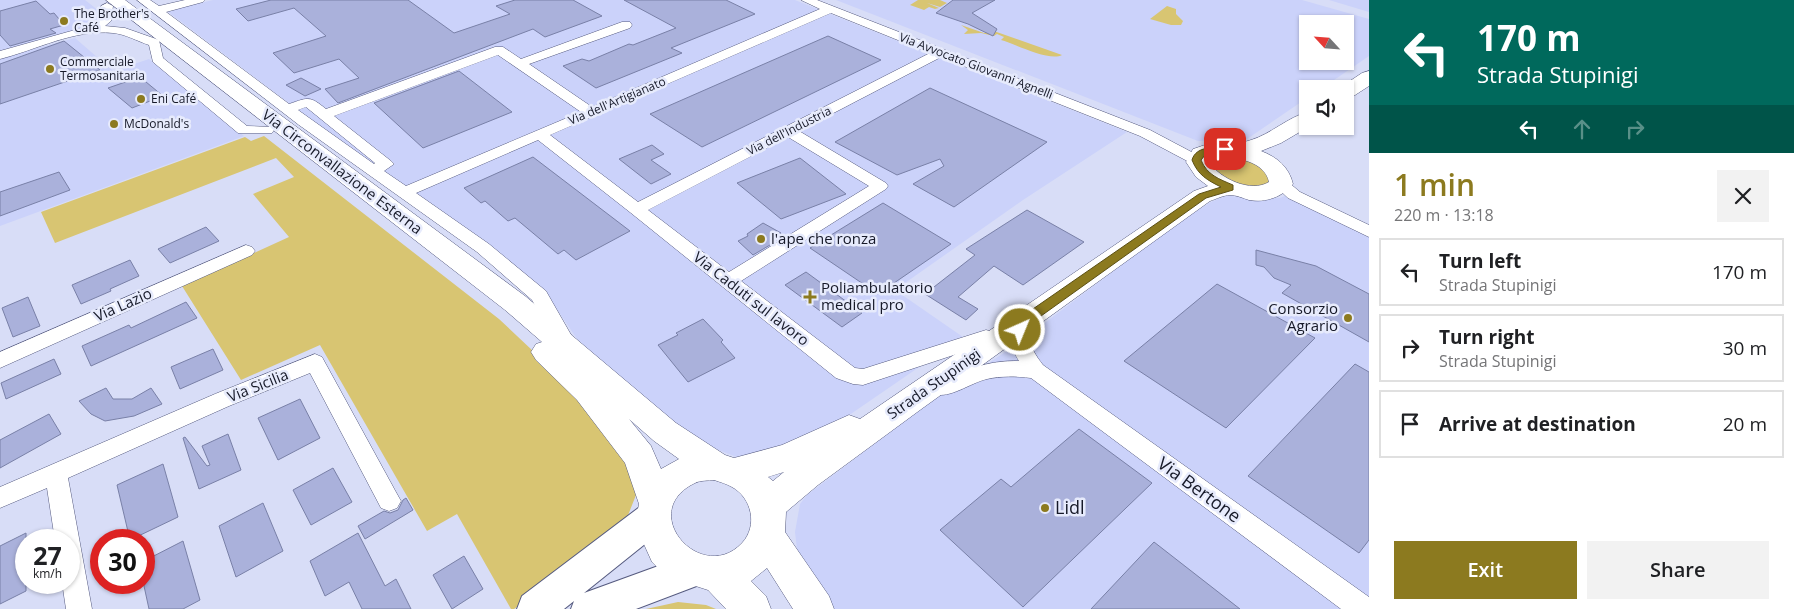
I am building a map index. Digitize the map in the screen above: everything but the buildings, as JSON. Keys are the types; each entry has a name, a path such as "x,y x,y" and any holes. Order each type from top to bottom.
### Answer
{"main road":[{"name":"Via Circonvallazione Esterna","path":"106,2 155,43 504,314 588,391 638,456 654,509 655,534 663,549 677,562 706,572 752,609"},
{"name":"Via Circonvallazione Esterna","path":"106,2 516,303 665,432 725,469 751,481 761,492 768,522 815,609"},
{"path":"1354,87 1369,76"},
{"name":"Strada Stupinigi","path":"725,469 789,457 844,432 986,337 1196,192 1210,168 1236,150 1253,148 1278,138 1299,124"},
{"path":"1272,180 1269,156 1278,138"},
{"name":"Strada Stupinigi","path":"1210,168 1254,193 1272,180 1261,159 1236,150"},
{"name":"Strada Stupinigi","path":"768,522 806,475 1202,196 1210,168"},
{"path":"654,509 664,487 678,475 695,468 725,469"},
{"path":"706,572 734,570 749,562 760,551 768,522"}],"street":[{"name":"Via Circonvallazione Esterna","path":"143,0 288,110 483,248 539,296 568,348"},
{"path":"158,10 199,0"},
{"name":"Via Avvocato Giovanni Agnelli","path":"807,0 1145,133 1210,168"},
{"path":"0,55 84,32 105,21 106,2"},
{"name":"Via dell'Artigianato","path":"404,193 830,9"},
{"path":"521,64 626,25"},
{"name":"Via Circonvallazione Esterna","path":"84,32 110,28 155,43"},
{"path":"324,115 499,50 591,112"},
{"name":"Via dell'Industria","path":"637,209 941,52"},
{"name":"Via Circonvallazione Esterna","path":"288,110 308,102 386,164 372,170"},
{"path":"728,280 880,186 789,131"},
{"name":"Via Caduti sul lavoro","path":"539,134 728,280 843,372 862,377 986,337"},
{"path":"1272,180 1334,216 1369,232"},
{"name":"Via Lazio","path":"0,360 246,251"},
{"name":"Via Bertone","path":"1022,323 1019,338 1023,353 1036,371 1363,609"},
{"name":"Via Sicilia","path":"0,498 315,362 389,501"},
{"name":"Via Bertone","path":"909,401 990,369 1009,367 1036,371"},
{"path":"56,473 65,529"},
{"path":"534,609 654,509"},
{"path":"589,609 706,572"},
{"path":"77,594 79,609"}],"shaded area":[{"path":"0,0 85,0 99,11 105,20 0,54"},
{"path":"213,0 795,0 1127,132 1023,200 895,290 963,337 842,420 761,457 739,458 701,443 657,410 577,339 546,293 167,11"},
{"path":"836,0 1302,0 1369,19 1369,56 1354,66 1354,15 1299,15 1299,70 1349,70 1334,80 1299,80 1299,103 1244,141 1198,141"},
{"path":"918,0 940,0 947,3 940,7 927,3 939,8 929,7 924,10 910,5"},
{"path":"1329,0 1369,0 1369,12"},
{"path":"1167,6 1176,9 1176,14 1183,21 1181,25 1171,25 1150,19"},
{"path":"961,25 984,33 991,30 1062,55 1057,57 1032,52 1001,40 1004,37 997,34 994,36 981,33 964,34 968,30"},
{"path":"75,38 113,71 149,59 244,136 0,226 0,58"},
{"path":"264,136 499,319 584,399 628,460 636,495 623,528 562,577 514,609 511,609 457,514 427,531 320,345 241,380 182,286 289,237 253,194 294,177 276,158 55,243 41,212 245,137 251,141"},
{"path":"1216,154 1250,159 1271,177 1268,184 1252,187 1223,180 1206,160"},
{"path":"1292,193 1369,230 1369,609 833,609 798,558 795,532 800,504 807,495 922,408 1014,346 1151,243 1211,202 1226,196 1280,198"},
{"path":"678,602 706,605 716,609 646,609"}],"place":[{"name":"The Brother's Café","path":"64,21"},
{"name":"Commerciale Termosanitaria","path":"50,69"},
{"name":"Eni Café","path":"141,99"},
{"name":"McDonald's","path":"114,124"},
{"name":"l'ape che ronza","path":"761,239"},
{"name":"Poliambulatorio medical pro","path":"810,297"},
{"name":"Consorzio Agrario","path":"1348,318"},
{"name":"Lidl","path":"1045,508"}],"route":[{"path":"1020,330 1022,323 1202,196 1229,188 1216,182 1200,170 1196,160 1200,154 1208,150 1225,149"}]}
